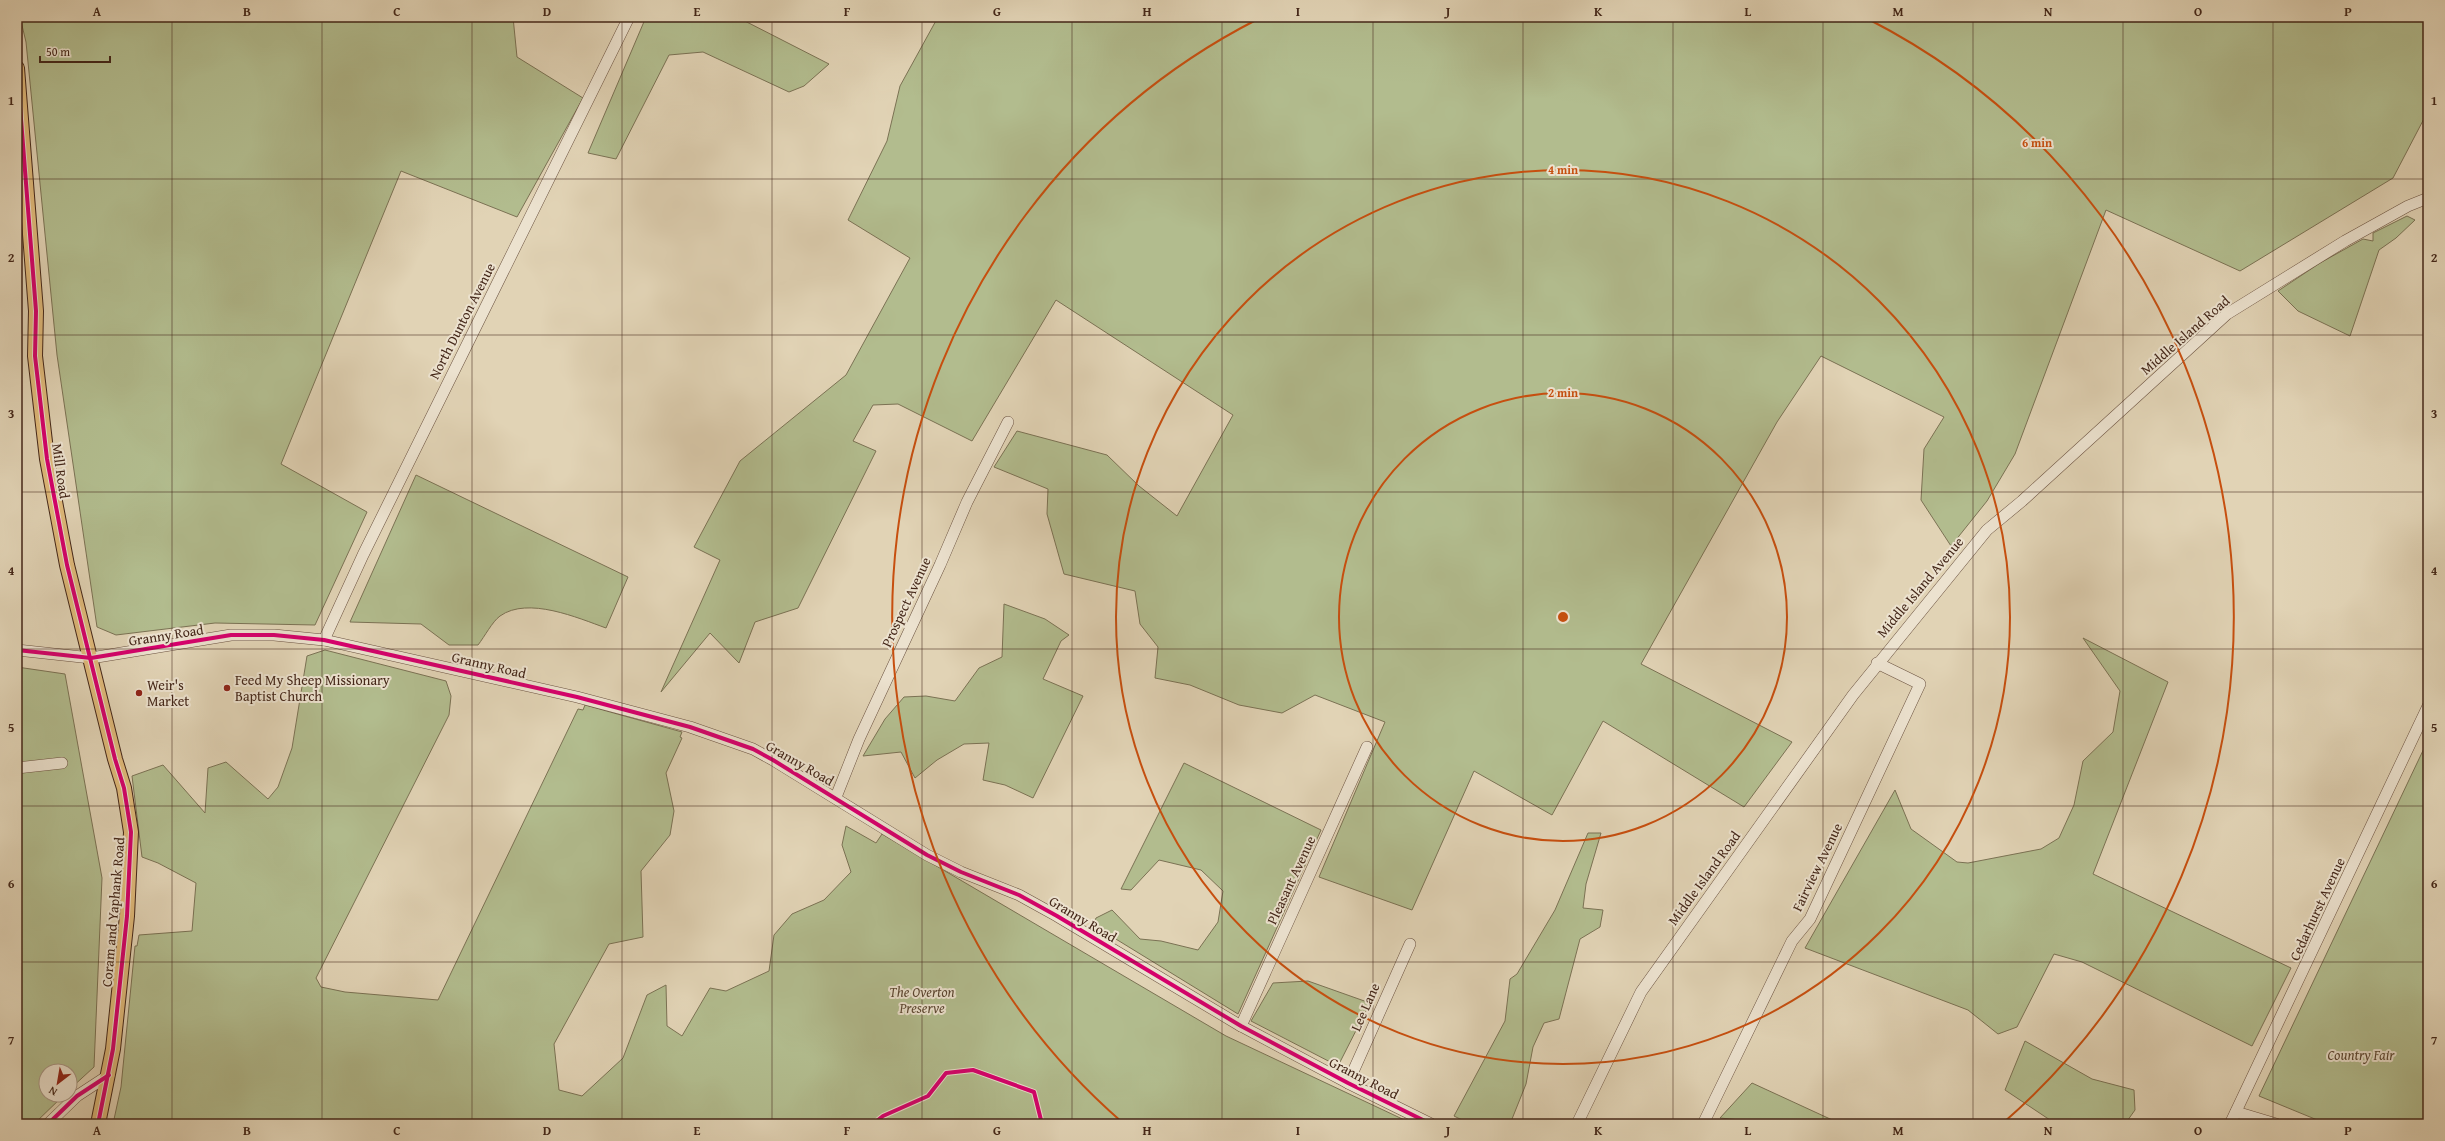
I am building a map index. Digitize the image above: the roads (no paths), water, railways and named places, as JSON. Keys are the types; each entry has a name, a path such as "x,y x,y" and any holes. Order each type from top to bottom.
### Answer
{"main road":[{"name":"Mill Road","path":"17,68 36,311 35,356 47,459 66,565 80,625 91,658"},
{"name":"Coram and Yaphank Road","path":"91,658 115,759 124,788 131,832 124,940 109,1075 98,1124"}],"street":[{"name":"North Dunton Avenue","path":"324,640 362,555 629,17"},
{"name":"Middle Island Road","path":"1987,530 2022,501 2227,314 2359,233 2408,206 2428,198"},
{"name":"Prospect Avenue","path":"836,797 859,740 938,571 967,502 1008,422"},
{"name":"Middle Island Avenue","path":"1877,663 1987,530"},
{"name":"Granny Road","path":"17,650 91,658 231,635 274,635 324,640 577,697 690,727 753,749 836,797 927,855 961,872 1019,895 1057,916 1241,1026 1348,1083 1431,1124"},
{"name":"Middle Island Road","path":"1577,1124 1641,992 1877,663"},
{"name":"Fairview Avenue","path":"1703,1124 1792,941 1810,919 1920,684 1877,663"},
{"name":"Cedarhurst Avenue","path":"2230,1124 2428,706"},
{"name":"Pleasant Avenue","path":"1241,1026 1367,747"},
{"path":"17,768 62,763"},
{"name":"Lee Lane","path":"1348,1083 1410,944"},
{"path":"48,1124 77,1096 109,1075"},
{"path":"2236,1112 2276,1124"}],"place":[{"name":"Feed My Sheep Missionary Baptist Church","path":"227,688"},
{"name":"Weir's Market","path":"139,693"}],"park label":[{"name":"The Overton Preserve","path":"922,1000"},
{"name":"Country Fair","path":"2361,1055"}]}
